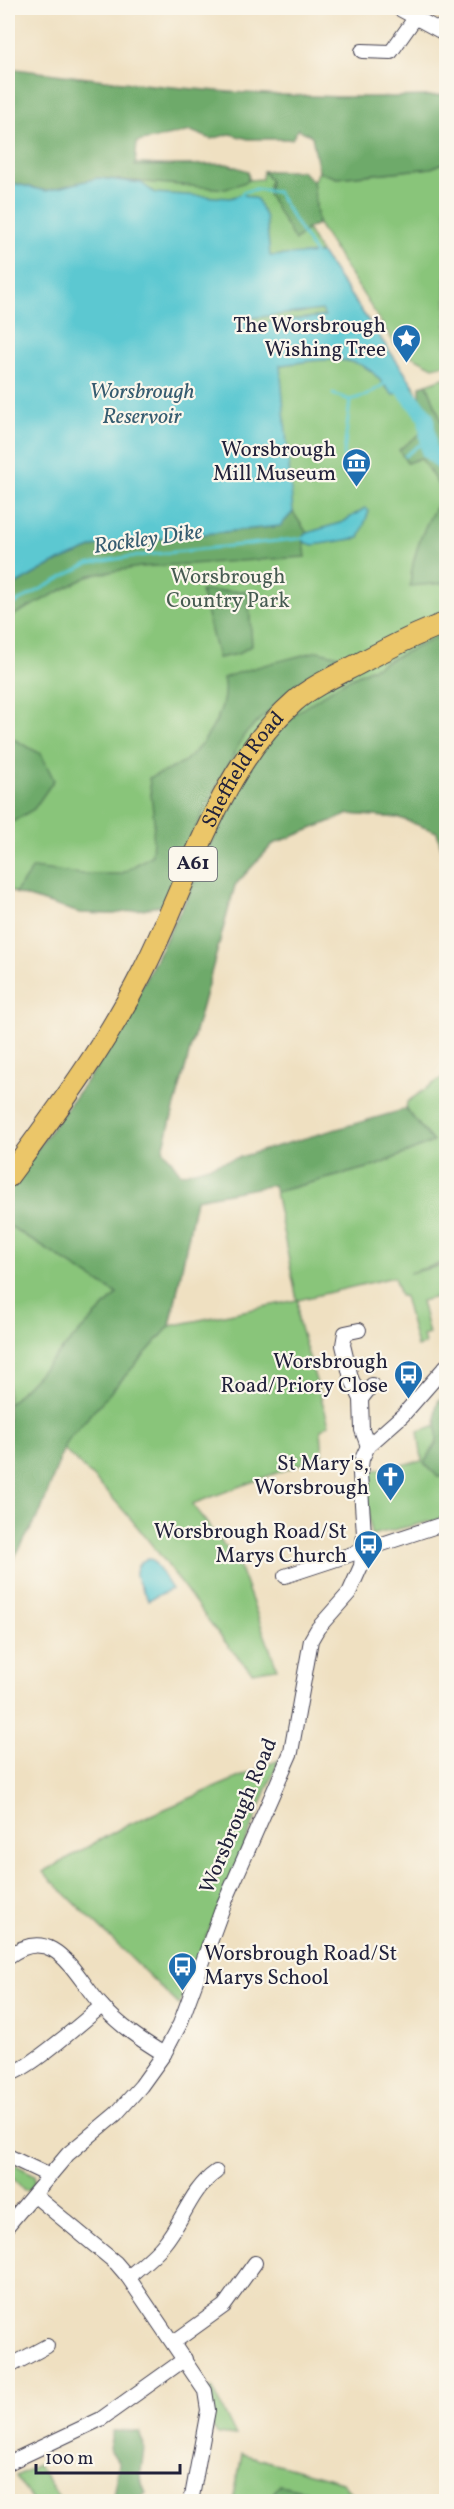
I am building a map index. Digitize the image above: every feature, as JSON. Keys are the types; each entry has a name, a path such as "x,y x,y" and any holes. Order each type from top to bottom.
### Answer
{"highway":[{"name":"Sheffield Road","path":"8,1177 98,1054 142,973 228,787 271,724 296,700 349,669 401,642 447,623"}],"street":[{"path":"398,8 447,34"},
{"path":"363,51 392,52 415,18"},
{"path":"359,1330 345,1333 343,1345 351,1378 361,1399 362,1430 368,1446 403,1415 447,1366"},
{"path":"361,1399 372,1385"},
{"name":"Worsbrough Road","path":"8,2225 68,2154 116,2114 141,2086 164,2054 180,2024 224,1904 291,1752 311,1640 318,1628 349,1593 361,1566 363,1551 360,1474 362,1459 368,1446"},
{"path":"285,1576 447,1523"},
{"path":"8,1958 27,1947 38,1945 51,1948 79,1976 102,2006 130,2033 164,2054"},
{"path":"8,2074 17,2072 31,2062 102,2006"},
{"path":"8,2156 48,2175"},
{"path":"128,2277 164,2244 185,2208 206,2179 216,2172"},
{"path":"34,2195 116,2263 174,2342 206,2391 208,2410 191,2502"},
{"path":"174,2342 224,2306 255,2263"},
{"path":"8,2367 47,2346"},
{"path":"8,2463 101,2419 185,2359"}],"green space":[{"path":"8,68 227,92 337,97 446,95 446,162 431,168 337,178 319,172 312,136 298,129 292,139 248,139 230,134 211,139 191,131 137,142 135,166 227,164 248,171 248,181 226,189 98,178 46,191 8,182"},
{"name":"Worsbrough Country Park","path":"8,136 71,159 248,171 249,180 262,179 263,171 274,171 321,253 414,386 446,466 446,830 437,832 400,818 349,814 273,844 235,885 163,1149 196,1199 170,1326 117,1294 8,1405 8,1189 111,1047 190,891 114,914 80,913 8,890"},
{"path":"446,162 446,364 433,367 398,349 318,224 313,181 319,172 337,178 431,168"},
{"path":"263,171 302,171 313,181 318,224 308,228 295,241 268,194 270,180"},
{"path":"446,377 446,433 427,384"},
{"path":"427,384 446,433 446,583 410,586 413,562 421,538 444,494 421,458 407,463 399,450 420,434 420,386"},
{"path":"293,512 307,533 303,536 306,557 140,567 91,575 8,618 8,589 52,564 99,545 280,526"},
{"path":"201,591 248,591 252,645 238,654 218,658"},
{"path":"446,633 446,866 437,832 400,818 349,814 273,844 235,885 163,1149 181,1174 406,1109 433,1142 375,1166 275,1192 273,1185 196,1199 170,1326 66,1442 41,1511 8,1569 8,1405 117,1294 8,1225 8,1189 111,1047 191,890 224,817 252,764 273,736 295,714 341,683"},
{"path":"318,651 344,657 298,683 244,735 197,824 165,905 114,914 80,913 15,893 33,868 81,874 121,874 152,855 154,820 149,778 182,763 202,743 220,711 224,689 223,678"},
{"path":"10,737 41,754 54,780 34,809 9,824"},
{"path":"446,1075 446,1262 409,1273 444,1265 446,1272 446,1302 442,1304 440,1296 421,1301 429,1334 423,1336 425,1344 417,1347 404,1296 400,1296 394,1277 298,1300 298,1321 329,1424 321,1430 323,1456 192,1504 238,1563 277,1668 252,1672 214,1628 134,1523 63,1449 65,1442 170,1326 297,1300 275,1192 375,1166 433,1142 406,1109 407,1102"},
{"path":"446,1399 446,1477 438,1477 424,1463 437,1442 436,1408 439,1400"},
{"path":"441,1424 446,1436 446,1518 371,1535 364,1472 422,1461 418,1431"},
{"path":"279,1760 179,2005 43,1872 123,1827"},
{"path":"8,2161 35,2175 35,2181 30,2189 24,2190 8,2173"},
{"path":"212,2387 236,2436 218,2434 211,2425 209,2389"},
{"path":"113,2431 140,2432 143,2440 141,2476 146,2493 136,2501 112,2501 119,2463 109,2448"},
{"path":"242,2454 342,2482 356,2501 310,2501 307,2491 280,2485 266,2501 233,2502"},
{"path":"38,2465 60,2501 32,2501 16,2476"},
{"path":"280,2485 307,2491 310,2501 266,2501"}],"water":[{"name":"Worsbrough Reservoir","path":"98,178 141,183 155,193 230,198 242,194 257,199 266,218 270,256 321,253 414,386 393,395 371,371 362,365 339,360 280,365 293,512 280,526 99,545 52,564 8,589 8,182 46,191","holes":["322,310 325,316 251,324 251,318"]},
{"path":"365,508 369,511 359,538 313,545 304,542 303,536 307,533 343,522"},
{"path":"148,1558 153,1560 172,1589 148,1600 138,1582 136,1572 141,1562"}],"waterway":[{"path":"241,196 243,192 256,189 277,192 317,257"},
{"path":"391,373 426,417 429,451 446,466"},
{"path":"343,462 350,400 367,395 384,384"},
{"path":"333,394 350,400"},
{"path":"405,456 419,445 429,451"},
{"name":"Rockley Dike","path":"8,607 87,564 128,557 305,538"}],"place":[{"name":"The Worsbrough Wishing Tree","path":"407,364"},
{"name":"Worsbrough Mill Museum","path":"357,488"},
{"name":"Worsbrough Road/Priory Close","path":"409,1400"},
{"name":"St Mary's, Worsbrough","path":"390,1502"},
{"name":"Worsbrough Road/St Marys Church","path":"368,1570"},
{"name":"Worsbrough Road/St Marys School","path":"183,1992"}]}
